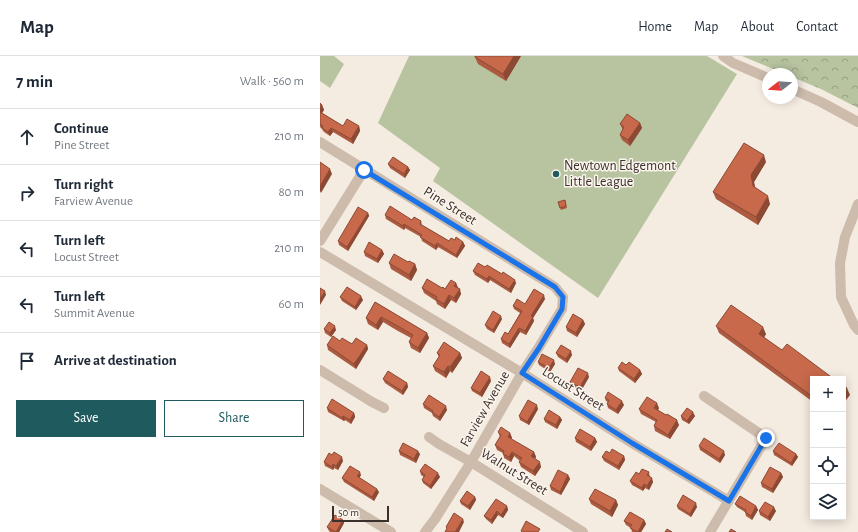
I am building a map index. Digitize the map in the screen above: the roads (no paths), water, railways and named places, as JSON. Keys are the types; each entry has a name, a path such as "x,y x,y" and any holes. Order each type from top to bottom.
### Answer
{"street":[{"path":"723,56 734,63 762,75"},
{"path":"798,92 858,122"},
{"name":"Pine Street","path":"320,142 555,287 563,297"},
{"path":"320,241 364,170"},
{"path":"858,204 845,237 840,263 841,297 854,325 858,330"},
{"name":"Locust Street","path":"320,252 522,373 632,443 729,501"},
{"name":"Farview Avenue","path":"426,532 471,462 522,373 562,309 563,297"},
{"path":"320,370 384,408"},
{"path":"704,396 766,438 710,532"},
{"name":"Walnut Street","path":"430,437 583,532"},
{"path":"320,489 391,532"}],"place":[{"name":"Newtown Edgemont Little League","path":"556,174"}]}
